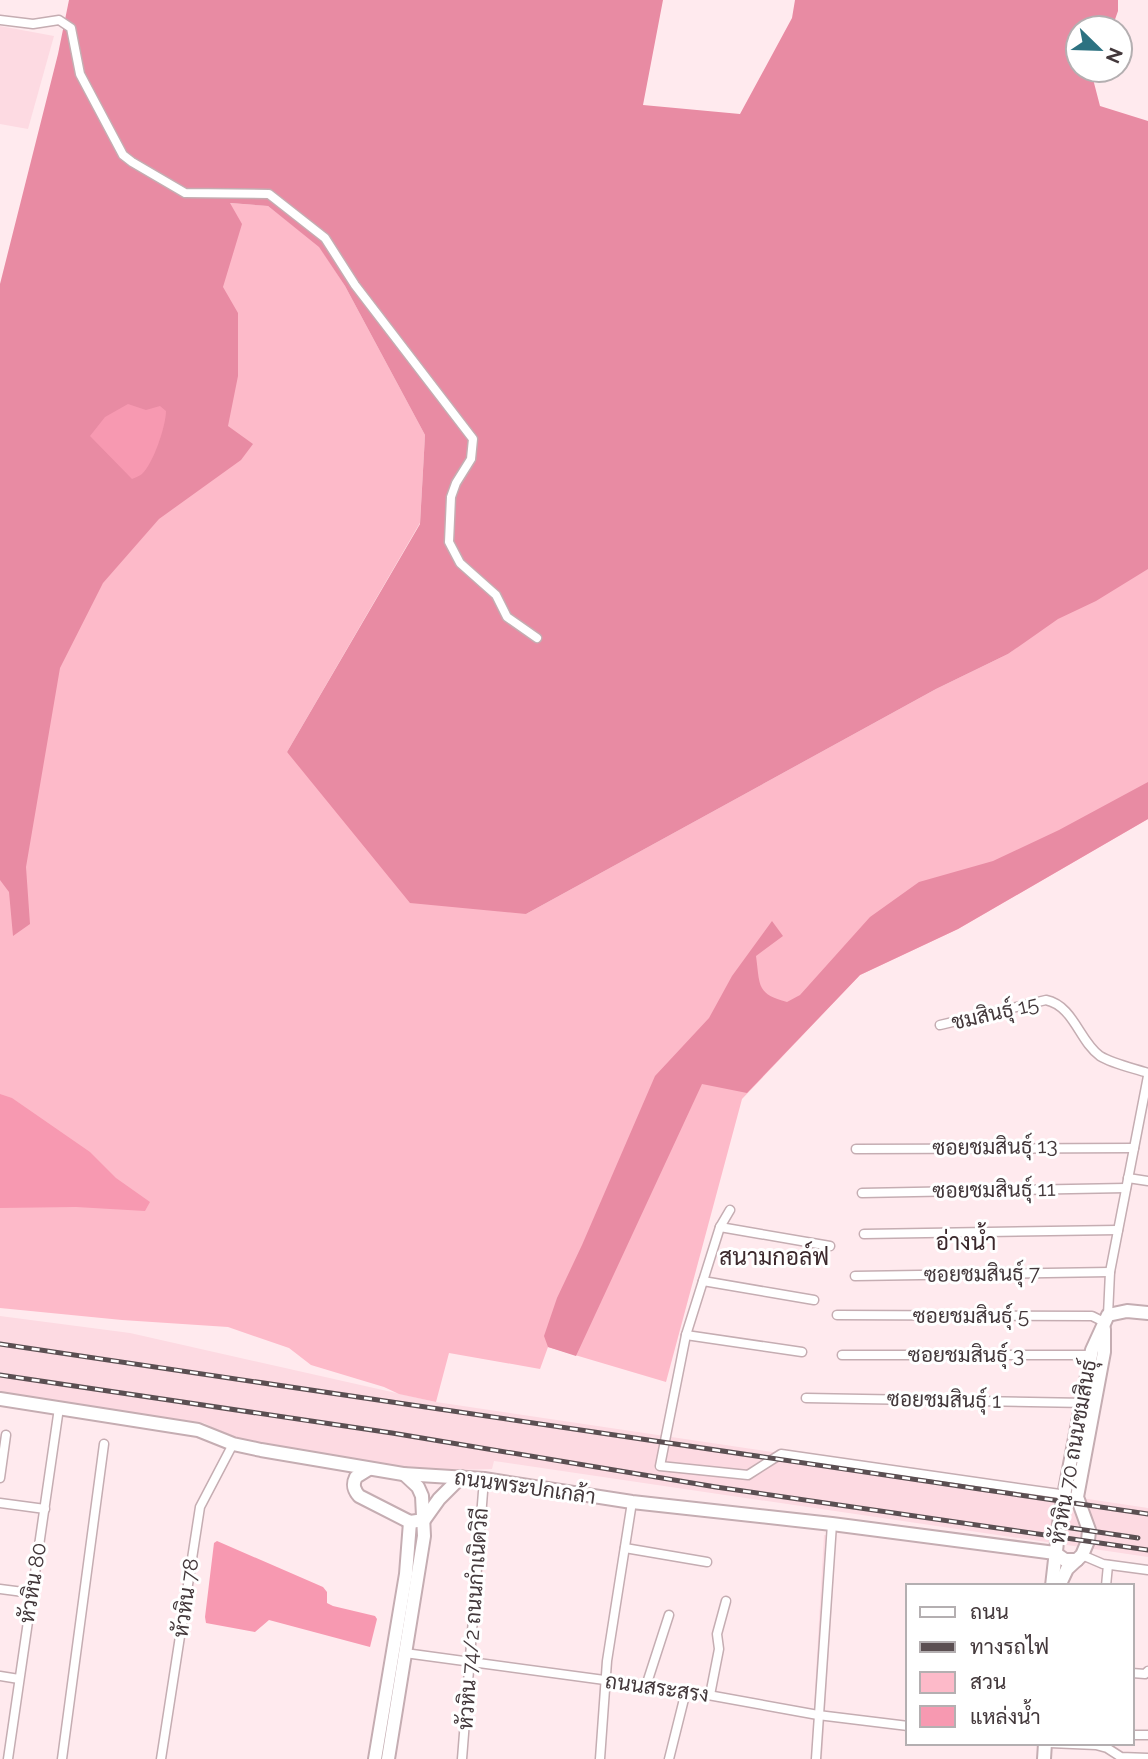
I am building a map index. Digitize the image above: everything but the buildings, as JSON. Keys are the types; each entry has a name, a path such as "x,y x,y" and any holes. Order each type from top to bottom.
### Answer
{"street":[{"path":"0,20 33,24 59,20 71,28 80,74 123,155 132,162 186,193 269,194 325,238 355,285 473,439 471,459 451,497 449,542 460,563 496,595 507,617 537,638"},
{"name":"ชมสินธุ์ 15","path":"940,1025 1046,1000 1054,1002 1066,1012 1098,1055 1148,1075"},
{"name":"หัวหิน 70 ถนนชมสินธุ์","path":"1088,1403 1104,1352 1110,1272 1148,1075"},
{"name":"ซอยชมสินธุ์ 13","path":"856,1149 1134,1147"},
{"path":"1128,1178 1148,1181"},
{"name":"ซอยชมสินธุ์ 11","path":"862,1193 1126,1188"},
{"path":"730,1210 720,1227 686,1335 660,1465 748,1475 781,1454 1071,1496"},
{"path":"720,1227 830,1246"},
{"path":"864,1234 1118,1230"},
{"name":"ซอยชมสินธุ์ 7","path":"855,1276 1110,1272"},
{"path":"703,1281 814,1300"},
{"path":"1106,1319 1127,1311 1148,1313"},
{"name":"ซอยชมสินธุ์ 5","path":"837,1315 1092,1316 1106,1319"},
{"name":"หัวหิน 70 ถนนชมสินธุ์","path":"1052,1584 1060,1522 1071,1496 1088,1403 1091,1355 1106,1319"},
{"path":"686,1335 802,1352"},
{"name":"ซอยชมสินธุ์ 3","path":"842,1355 1091,1355"},
{"name":"ซอยชมสินธุ์ 1","path":"806,1398 1088,1403"},
{"name":"ถนนพระปกเกล้า","path":"0,1399 198,1430 233,1444 403,1474 484,1479 632,1502 1055,1553"},
{"name":"หัวหิน 80","path":"5,1757 59,1408"},
{"path":"0,1478 6,1435"},
{"path":"62,1759 104,1444"},
{"name":"หัวหิน 78","path":"161,1759 200,1507 233,1444"},
{"path":"336,1462 349,1474 359,1496 410,1522 424,1520 439,1499 461,1477"},
{"path":"354,1486 356,1477 369,1469"},
{"path":"382,1753 412,1575 424,1536 424,1502 420,1491 403,1474"},
{"name":"หัวหิน 74/2 ถนนกำเนิดวิถี","path":"463,1759 484,1479"},
{"name":"หัวหิน 70 ถนนชมสินธุ์","path":"1060,1584 1067,1569 1080,1558 1088,1537 1085,1521 1071,1496"},
{"path":"600,1759 607,1661 632,1502"},
{"path":"0,1503 45,1509"},
{"path":"1060,1522 1071,1514 1085,1521"},
{"path":"410,1522 412,1575"},
{"path":"816,1759 832,1524"},
{"path":"625,1548 707,1562"},
{"path":"1055,1553 1065,1560 1080,1558 1148,1570"},
{"path":"1106,1584 1108,1564"},
{"path":"0,1589 31,1593"},
{"path":"710,1695 719,1649 717,1634 726,1601"},
{"path":"646,1686 668,1615"},
{"name":"ถนนสระสรง","path":"400,1652 686,1691 818,1716 906,1726"},
{"path":"0,1676 19,1679"},
{"path":"668,1759 686,1691"},
{"path":"1108,1746 1121,1758 1148,1758"}],"shaded area":[{"path":"69,0 663,0 643,105 740,114 792,18 795,0 1118,0 1117,14 1064,14 1064,84 1094,84 1100,106 1148,121 1148,569 1096,601 1058,619 1008,654 936,689 526,914 410,903 287,752 420,524 425,435 345,286 319,247 268,206 230,203 242,224 223,287 238,313 238,376 228,426 253,444 241,460 159,519 103,583 60,668 26,867 30,924 13,936 9,892 0,880 0,284"},
{"path":"0,26 54,36 28,129 0,124"},
{"path":"1148,782 1148,819 958,929 860,975 747,1093 702,1084 576,1356 548,1347 544,1336 557,1298 655,1076 709,1018 732,976 772,921 783,936 756,956 759,981 770,996 787,1002 800,995 870,917 919,882 993,861 1059,830"},
{"path":"0,1316 130,1333 436,1402 1148,1508 1148,1557 494,1461 492,1469 415,1471 235,1439 204,1423 0,1393"},
{"path":"824,1535 836,1536 822,1759 811,1759"}],"green space":[{"path":"229,203 268,206 319,246 345,286 425,435 420,523 287,752 526,914 936,689 1008,654 1148,550 1148,819 958,929 860,975 742,1099 666,1382 548,1347 540,1369 449,1353 436,1402 399,1394 311,1365 289,1348 228,1327 0,1308 0,284"}],"water":[{"path":"128,404 146,410 160,406 166,411 161,435 150,462 142,474 132,479 90,436 105,417"},
{"path":"0,1094 12,1098 90,1152 116,1178 150,1202 145,1211 76,1207 0,1208"},
{"path":"217,1541 323,1587 327,1592 327,1603 333,1606 375,1616 377,1619 370,1647 269,1620 255,1632 206,1623 214,1543"}],"railway":[{"path":"0,1344 1148,1514"},
{"path":"0,1375 392,1433 716,1487 1148,1550"},
{"path":"1058,1526 1138,1538"}],"district":[{"name":"อ่างน้ำ","path":"966,1242"},
{"name":"สนามกอล์ฟ","path":"774,1257"}]}
